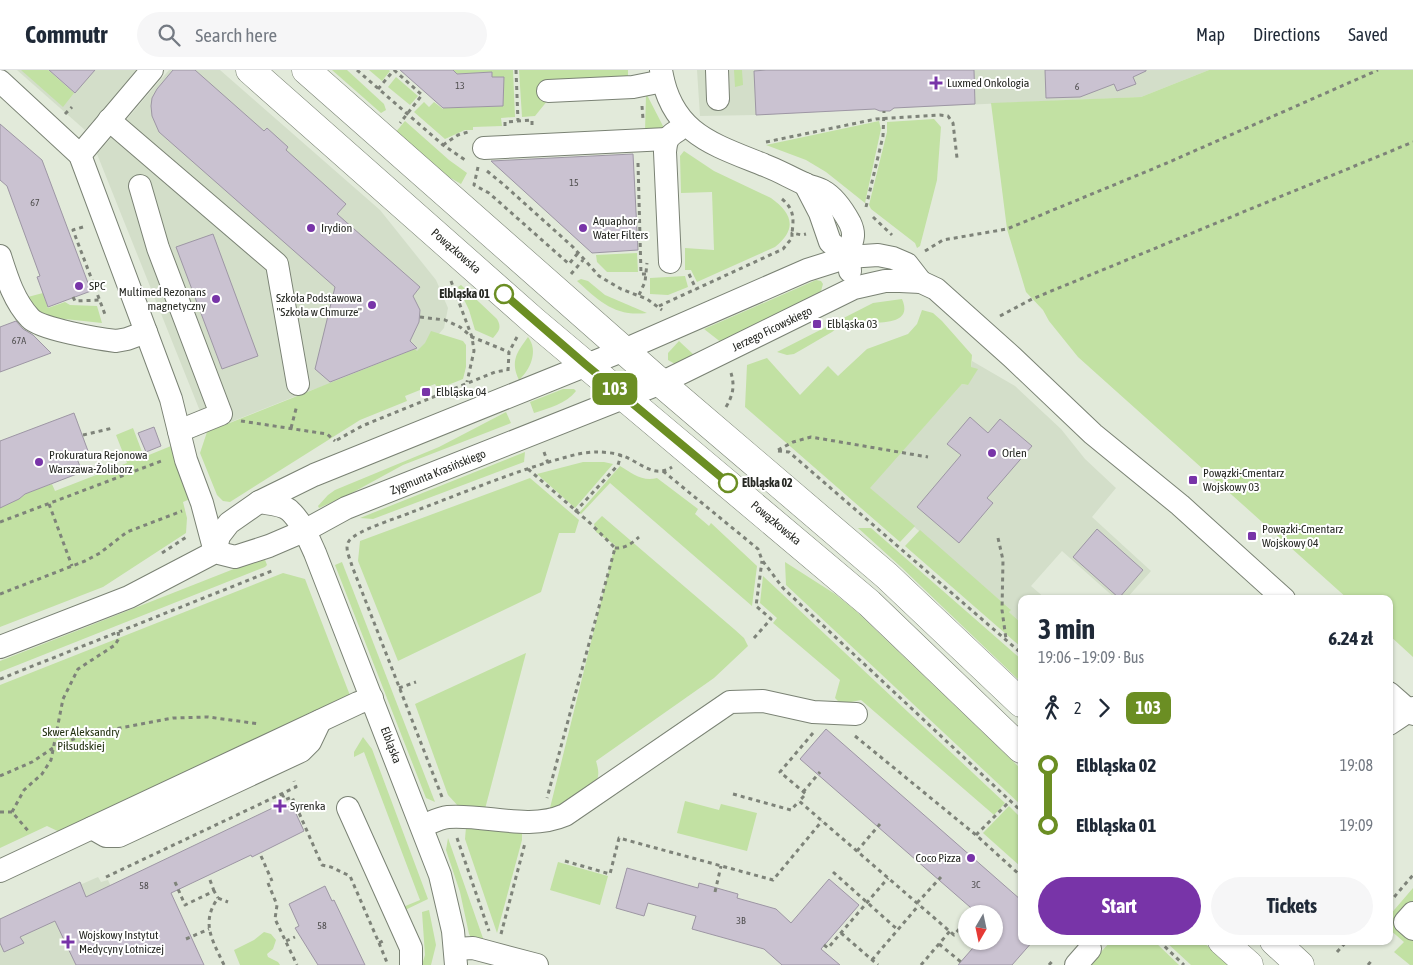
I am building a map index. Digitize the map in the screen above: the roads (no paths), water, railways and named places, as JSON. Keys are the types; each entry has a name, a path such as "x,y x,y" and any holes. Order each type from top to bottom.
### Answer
{"main road":[{"name":"Powązkowska","path":"250,70 585,364 869,603 1018,746"},
{"path":"306,70 661,383 887,576 1018,700"},
{"path":"1227,945 1250,965"},
{"path":"1278,945 1300,965"}],"street":[{"path":"80,155 152,70"},
{"path":"717,70 718,99"},
{"path":"548,91 642,86 662,75 675,112 686,126 699,136 714,145 824,191 857,212 854,236 848,257 854,288"},
{"path":"0,81 80,155 171,399 186,460 202,503 215,552"},
{"path":"109,120 277,264 298,394"},
{"path":"670,262 666,139 669,135 686,126"},
{"path":"484,148 666,139"},
{"path":"805,184 820,213 830,242 848,257"},
{"path":"140,186 158,248 221,414 179,431"},
{"path":"0,647 129,597 215,552 219,536 229,523 259,502 314,475 585,364 624,350 807,270 848,257 878,255 893,258 907,264 921,282 936,289 1094,434 1173,499 1280,595"},
{"path":"0,256 4,283 11,289 31,320 50,327 116,341 126,340 146,332"},
{"name":"Jerzego Ficowskiego","path":"661,383 854,288 885,281 921,282"},
{"name":"Zygmunta Krasińskiego","path":"215,552 235,557 269,546 304,531 346,508 661,383"},
{"path":"304,531 298,507 310,488 327,478 349,470 378,449"},
{"path":"259,502 290,510 304,531"},
{"name":"Elbląska","path":"304,531 315,553 422,826 445,893 456,957"},
{"path":"1393,696 1411,711 1393,722"},
{"path":"0,871 372,698"},
{"path":"422,826 447,817 533,822 554,819 565,815 730,702 763,701 853,723"},
{"path":"348,808 404,932 412,952 411,965"},
{"path":"1413,913 1405,922 1413,929"},
{"path":"456,957 473,948 537,965"}],"place":[{"name":"Luxmed Onkologia","path":"936,83"},
{"name":"Irydion","path":"311,228"},
{"name":"Aquaphor Water Filters","path":"583,228"},
{"name":"SPC","path":"79,286"},
{"name":"Elbląska 01","path":"504,294"},
{"name":"Multimed Rezonans magnetyczny","path":"216,299"},
{"name":"Szkoła Podstawowa \"Szkoła w Chmurze\"","path":"372,305"},
{"name":"Elbląska 03","path":"817,324"},
{"name":"Elbląska 04","path":"426,392"},
{"name":"Orlen","path":"992,453"},
{"name":"Prokuratura Rejonowa Warszawa-Żoliborz","path":"39,462"},
{"name":"Powązki-Cmentarz Wojskowy 03","path":"1193,480"},
{"name":"Elbląska 02","path":"728,483"},
{"name":"Powązki-Cmentarz Wojskowy 04","path":"1252,536"},
{"name":"Syrenka","path":"280,806"},
{"name":"Coco Pizza","path":"971,858"},
{"name":"Wojskowy Instytut Medycyny Lotniczej","path":"68,942"}],"park label":[{"name":"Skwer Aleksandry Piłsudskiej","path":"81,739"}]}
